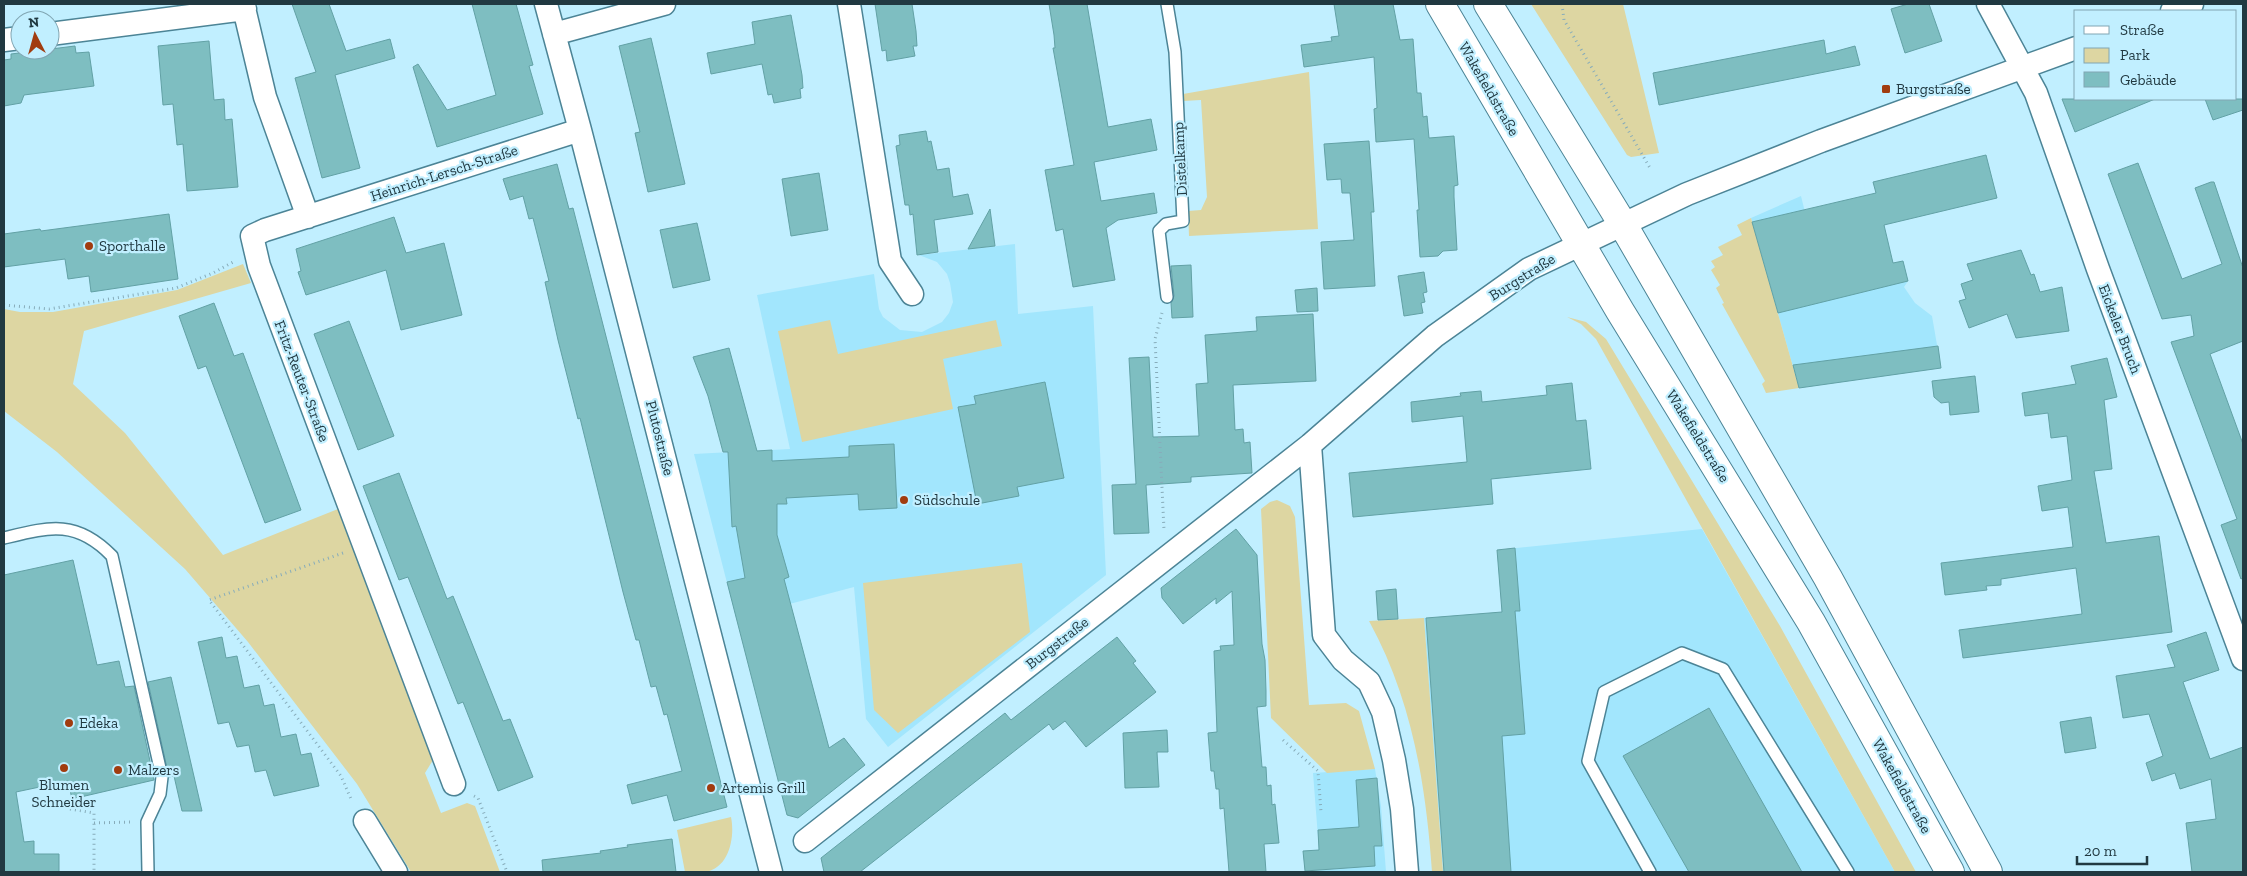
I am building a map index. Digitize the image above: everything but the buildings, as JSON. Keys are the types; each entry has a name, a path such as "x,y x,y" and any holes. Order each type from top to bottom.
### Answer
{"main road":[{"name":"Wakefieldstraße","path":"1440,4 1580,243 1811,622 1950,872"},
{"path":"1488,4 1622,224 1828,578 1988,872"}],"street":[{"name":"Plutostraße","path":"546,4 771,872"},
{"path":"554,34 664,4"},
{"path":"849,4 890,261 912,294"},
{"name":"Eickeler Bruch","path":"1988,4 2036,93 2098,269 2243,659"},
{"path":"2175,10 2192,4"},
{"path":"60,33 244,6 265,97 308,217 252,236 254,250"},
{"name":"Burgstraße","path":"805,841 1310,445 1435,336 1529,269 1665,203 1821,141 2074,49"},
{"name":"Heinrich-Lersch-Straße","path":"308,217 580,130"},
{"name":"Fritz-Reuter-Straße","path":"254,250 454,784"},
{"path":"1310,445 1324,635 1343,660 1369,682 1384,712 1402,809 1407,872"},
{"path":"364,822 396,872"}],"lane":[{"name":"Distelkamp","path":"1167,297 1160,231 1166,224 1183,221 1175,52 1168,4"},
{"path":"4,538 43,529 70,530 96,540 112,556 162,777 160,794 148,822 148,872"},
{"path":"1650,872 1588,760 1604,692 1682,653 1723,669 1848,872"}],"path":[{"path":"1562,4 1564,20 1650,168"},
{"path":"4,305 49,309 176,288 213,273 254,250"},
{"path":"1166,558 1154,339 1167,297"},
{"path":"351,799 341,776 209,600 364,545"},
{"path":"1283,740 1318,771 1321,812"},
{"path":"454,784 478,798 507,872"},
{"path":"70,810 94,813 94,872"},
{"path":"94,823 148,822"}],"shaded area":[{"path":"1801,196 1822,281 1903,261 1908,281 1904,287 1915,303 1932,316 1941,368 1799,388 1751,218"},
{"name":"Südschule","path":"1015,244 1018,314 1093,306 1106,575 888,747 866,719 854,587 736,618 694,454 790,449 757,295 874,274 879,309 883,317 900,330 922,332 942,322 949,313 953,302 947,274 937,262 919,255"},
{"path":"1702,529 1895,872 1443,872 1424,618 1502,612 1497,550"},
{"path":"1375,769 1381,806 1386,872 1305,872 1303,851 1319,850 1313,773"}],"green space":[{"path":"1531,4 1623,4 1659,153 1631,157 1627,155"},
{"path":"1309,72 1318,229 1189,236 1188,211 1201,210 1207,197 1201,100 1183,101 1183,94"},
{"path":"1751,218 1799,388 1766,393 1762,384 1765,381 1722,304 1724,303 1716,288 1720,285 1711,270 1715,267 1711,261 1723,255 1718,247 1742,235 1737,225"},
{"path":"243,264 251,283 84,331 73,384 125,433 223,555 338,509 433,755 433,760 425,773 441,813 467,803 475,806 500,872 411,872 357,784 248,642 185,569 57,452 4,411 4,309 20,312 53,312 177,290"},
{"path":"1567,317 1586,322 1606,339 1780,626 1916,872 1895,872 1596,339 1581,324"},
{"path":"830,320 838,354 996,320 1002,346 943,359 953,409 802,442 778,331"},
{"path":"1277,500 1290,506 1295,517 1309,705 1346,703 1359,711 1375,769 1327,773 1271,718 1261,509 1270,502"},
{"path":"1022,563 1030,632 898,733 874,710 863,583"},
{"path":"1424,618 1443,872 1432,872 1426,807 1414,743 1396,681 1369,621"},
{"path":"731,817 731,842 725,858 720,864 705,872 685,872 677,830"}],"place":[{"name":"Burgstraße","path":"1886,89"},
{"name":"Sporthalle","path":"89,246"},
{"name":"Südschule","path":"904,500"},
{"name":"Edeka","path":"69,723"},
{"name":"Blumen Schneider","path":"64,768"},
{"name":"Malzers","path":"118,770"},
{"name":"Artemis Grill","path":"711,788"}]}
